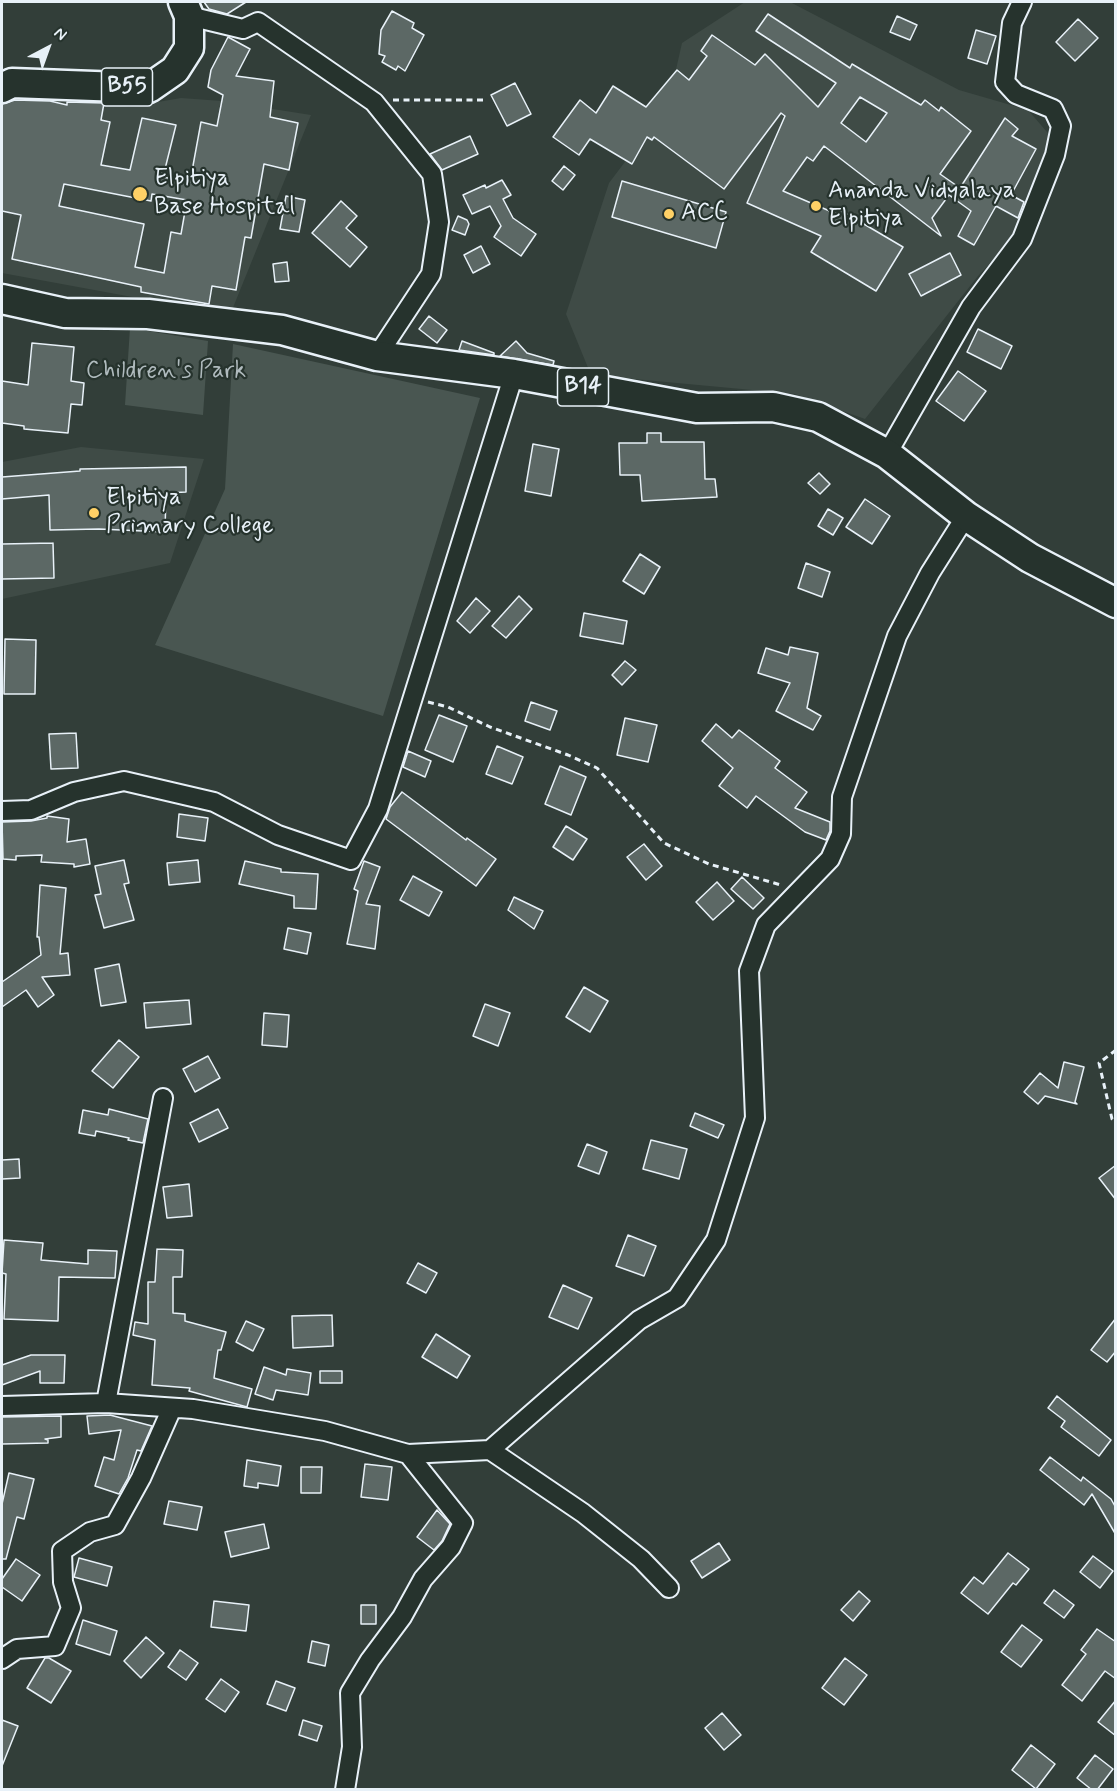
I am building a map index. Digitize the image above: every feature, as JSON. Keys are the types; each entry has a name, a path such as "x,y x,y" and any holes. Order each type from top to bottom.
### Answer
{"main road":[{"name":"B55","path":"2,88 12,83 149,88 176,70 189,48 186,9"},
{"name":"B14","path":"2,299 65,313 148,315 282,330 377,356 514,374 696,408 773,407 818,417 888,454 966,516 1030,558 1116,603"}],"street":[{"path":"888,454 971,307 1022,239 1055,155 1061,126 1053,109 1016,94 1005,82 1012,23 1022,2"},
{"path":"186,9 243,29 258,22 374,102 432,174 439,222 431,274 377,356"},
{"path":"2,811 31,810 74,792 124,781 214,802 278,835 351,860 378,809 514,374"},
{"path":"490,1450 639,1320 677,1298 716,1240 755,1118 749,971 766,925 830,859 841,834 842,797 897,636 930,573 966,516"},
{"path":"106,1403 163,1098"},
{"path":"2,1406 106,1403 194,1409 325,1431 408,1454 490,1450 583,1513 641,1559 669,1588"},
{"path":"2,1659 17,1649 55,1646 71,1608 63,1582 62,1551 90,1532 114,1525 141,1478 172,1408"},
{"path":"345,1790 352,1747 350,1693 370,1660 402,1617 423,1579 451,1547 464,1523 408,1454"}],"path":[{"path":"374,102 486,99"},
{"path":"412,698 448,707 490,727 597,768 664,843 709,864 799,891"},
{"path":"1116,1050 1099,1062 1112,1119 1116,1124"}],"shaded area":[{"name":"Ananda Vidyalaya Elpitiya","path":"745,2 790,2 959,90 1028,110 1053,139 1022,229 978,276 865,419 795,394 591,375 566,314 609,183 668,105 682,43"},
{"name":"Elpitiya Base Hospital","path":"70,91 129,107 181,98 222,101 311,115 230,315 2,273 2,96"},
{"name":"Elpitiya Primary College","path":"81,447 204,459 170,563 2,599 2,462"}],"green space":[{"name":"Children's Park","path":"130,328 208,341 203,415 125,405"},
{"path":"233,344 480,398 383,716 155,645 225,489"}],"building":[{"path":"204,2 246,2 227,14 209,9"},
{"path":"392,11 414,23 412,28 424,35 405,71 398,66 396,70 382,62 385,56 379,54 381,30"},
{"path":"768,14 850,68 852,64 921,105 925,100 939,111 941,107 971,131 940,174 960,188 1005,118 1018,129 1012,136 1036,149 1011,195 1024,202 1018,218 996,206 974,245 958,236 971,211 949,195 932,218 941,236 824,146 813,161 807,157 783,191 832,212 835,207 903,247 876,291 811,252 821,236 747,203 785,116 781,113 724,189 654,137 652,140 647,137 632,164 590,139 579,155 553,137 580,100 596,113 613,86 646,107 677,70 689,80 707,56 701,51 712,35 755,65 765,54 818,107 836,83 756,31","holes":["860,97 887,113 866,142 841,123"]},
{"path":"897,16 917,25 910,40 890,32"},
{"path":"1078,19 1098,38 1075,61 1056,42"},
{"path":"976,30 996,36 987,64 968,58"},
{"name":"Elpitiya Base Hospital","path":"228,37 250,49 236,76 274,81 270,117 298,123 289,170 264,164 251,238 245,237 236,290 212,286 209,304 141,292 141,287 12,259 21,215 2,211 2,104 15,100 50,101 67,105 67,102 104,103 101,120 110,122 101,165 130,170 142,118 176,125 163,177 190,182 201,122 217,126 223,95 208,87 211,70","holes":["64,184 151,201 152,194 187,200 181,234 171,232 164,273 135,267 144,224 59,206"]},
{"path":"515,83 531,114 507,126 491,95"},
{"path":"470,136 478,154 442,170 430,154"},
{"path":"564,166 575,175 563,190 552,181"},
{"path":"502,180 511,195 503,199 513,218 536,234 521,256 494,237 501,226 490,206 472,214 463,195"},
{"name":"ACC","path":"622,181 726,212 716,248 612,217"},
{"path":"286,196 305,200 299,232 280,229"},
{"path":"341,201 357,216 346,228 367,247 350,267 312,233"},
{"path":"458,216 467,220 469,224 465,235 452,230"},
{"path":"481,246 490,264 473,273 464,255"},
{"path":"950,253 961,275 921,296 909,274"},
{"path":"287,262 289,281 275,282 273,264"},
{"path":"429,316 447,330 437,343 419,329"},
{"path":"978,329 1012,346 1001,369 967,352"},
{"path":"462,341 494,353 494,355 459,350"},
{"path":"516,341 527,353 554,361 553,365 500,356"},
{"path":"32,343 74,347 71,381 84,383 82,405 71,404 68,433 24,429 24,426 2,423 2,381 28,385"},
{"path":"958,371 986,391 964,421 936,401"},
{"path":"647,433 661,433 661,442 704,442 705,479 715,479 717,497 642,501 640,475 620,475 619,443 647,443"},
{"path":"533,444 559,449 551,496 525,491"},
{"path":"186,467 186,492 166,493 165,532 99,529 50,530 49,495 2,499 2,477 80,471 80,469"},
{"path":"819,473 830,484 820,494 808,483"},
{"path":"865,499 890,516 872,544 846,527"},
{"path":"828,509 843,518 833,535 818,526"},
{"path":"53,543 54,578 2,579 2,544"},
{"path":"640,554 660,567 644,594 623,581"},
{"path":"806,563 830,572 822,597 798,588"},
{"path":"519,596 532,609 506,638 492,626"},
{"path":"476,598 490,611 470,633 457,621"},
{"path":"584,613 627,621 623,644 580,636"},
{"path":"5,639 36,640 35,694 4,694"},
{"path":"790,647 818,653 807,708 821,716 813,730 776,711 790,683 758,673 766,648 788,655"},
{"path":"625,661 636,670 622,685 612,675"},
{"path":"531,702 557,711 550,730 525,721"},
{"path":"439,715 467,726 453,762 425,750"},
{"path":"625,718 657,725 648,762 617,755"},
{"path":"716,724 732,738 739,730 780,761 775,768 807,792 795,808 830,822 830,831 826,840 805,832 756,796 747,808 719,786 733,768 702,741"},
{"path":"76,733 78,768 51,769 49,734"},
{"path":"497,746 523,757 512,784 486,774"},
{"path":"408,751 431,761 425,777 403,767"},
{"path":"560,766 586,777 571,815 545,804"},
{"path":"402,792 466,840 467,838 496,859 476,886 386,819 390,807"},
{"path":"179,814 208,818 205,841 177,837"},
{"path":"47,816 69,819 67,842 86,839 90,864 74,867 74,864 41,862 42,855 16,856 16,860 3,859 2,822 31,821 47,818"},
{"path":"566,826 587,839 573,860 553,847"},
{"path":"644,844 662,866 646,880 627,857"},
{"path":"124,860 129,883 124,884 134,920 104,928 95,895 101,894 95,866"},
{"path":"198,860 200,882 169,885 167,863"},
{"path":"245,861 281,869 281,872 318,874 316,909 294,908 294,896 239,884"},
{"path":"364,861 380,867 366,904 380,906 375,949 347,944 358,891 354,889"},
{"path":"413,876 442,892 429,916 400,900"},
{"path":"742,877 764,898 753,909 731,889"},
{"path":"717,882 734,901 713,920 696,902"},
{"path":"40,885 66,888 60,954 68,953 70,975 42,977 54,995 38,1007 26,990 2,1007 2,982 41,955 39,937 37,937"},
{"path":"514,897 543,911 534,929 508,910"},
{"path":"288,928 311,933 307,954 284,949"},
{"path":"119,964 126,1002 101,1006 95,969"},
{"path":"584,987 608,1001 590,1032 566,1017"},
{"path":"189,1000 191,1024 146,1028 144,1003"},
{"path":"485,1004 510,1013 498,1046 473,1036"},
{"path":"264,1013 289,1015 287,1047 262,1045"},
{"path":"119,1040 139,1057 113,1088 92,1071"},
{"path":"208,1056 220,1078 195,1092 183,1069"},
{"path":"1064,1062 1084,1067 1075,1102 1077,1104 1045,1096 1038,1104 1024,1092 1040,1073 1058,1088"},
{"path":"109,1109 148,1119 143,1143 96,1131 95,1136 79,1133 83,1110 108,1115"},
{"path":"218,1109 228,1128 199,1142 190,1123"},
{"path":"695,1113 724,1125 718,1138 690,1126"},
{"path":"651,1140 687,1149 679,1179 643,1169"},
{"path":"587,1144 607,1152 599,1174 578,1166"},
{"path":"19,1159 20,1178 2,1179 2,1160"},
{"path":"1116,1165 1116,1200 1099,1178"},
{"path":"189,1184 192,1216 167,1218 163,1187"},
{"path":"628,1235 656,1246 644,1276 616,1266"},
{"path":"4,1240 43,1243 41,1260 88,1264 88,1250 117,1251 115,1278 59,1277 58,1321 4,1319 6,1274 2,1273"},
{"path":"157,1249 183,1250 182,1277 173,1277 173,1313 185,1314 185,1321 226,1332 221,1350 218,1350 214,1378 252,1389 247,1407 189,1391 190,1388 152,1385 155,1340 133,1335 135,1322 148,1324 148,1282 155,1282"},
{"path":"418,1263 437,1273 426,1293 407,1283"},
{"path":"563,1285 592,1298 578,1329 549,1317"},
{"path":"332,1315 333,1346 293,1348 292,1316"},
{"path":"1116,1318 1116,1351 1107,1362 1091,1350"},
{"path":"246,1321 264,1329 253,1351 236,1342"},
{"path":"436,1334 470,1356 457,1378 422,1357"},
{"path":"31,1355 65,1355 64,1383 40,1383 40,1371 2,1385 2,1365"},
{"path":"264,1367 286,1375 287,1369 311,1373 308,1395 276,1390 273,1400 255,1394"},
{"path":"320,1371 342,1371 342,1383 320,1383"},
{"path":"1057,1396 1111,1440 1099,1456 1061,1427 1065,1421 1048,1408"},
{"path":"110,1415 152,1426 141,1451 137,1450 128,1478 119,1494 95,1486 104,1457 114,1460 121,1430 89,1434 87,1416"},
{"path":"61,1416 61,1437 45,1439 48,1443 2,1444 2,1417"},
{"path":"1050,1457 1081,1481 1083,1477 1111,1499 1116,1508 1116,1535 1092,1494 1084,1505 1040,1470"},
{"path":"247,1460 281,1466 278,1486 258,1483 258,1488 244,1486"},
{"path":"365,1464 392,1467 388,1500 361,1497"},
{"path":"301,1467 322,1467 321,1493 301,1493"},
{"path":"9,1473 34,1479 24,1519 17,1517 6,1559 2,1559 2,1504"},
{"path":"169,1501 202,1507 197,1530 164,1524"},
{"path":"437,1510 450,1524 442,1541 434,1550 417,1537"},
{"path":"264,1524 269,1548 231,1557 225,1532"},
{"path":"719,1543 730,1560 702,1578 691,1561"},
{"path":"1008,1553 1029,1569 1016,1585 1013,1583 988,1614 961,1593 974,1577 983,1584"},
{"path":"1093,1556 1113,1571 1100,1588 1080,1572"},
{"path":"79,1558 112,1567 107,1586 74,1577"},
{"path":"16,1559 40,1575 22,1601 2,1587 2,1579"},
{"path":"1054,1590 1074,1605 1064,1618 1044,1603"},
{"path":"859,1591 870,1601 853,1621 841,1610"},
{"path":"214,1601 249,1605 246,1631 211,1627"},
{"path":"361,1605 376,1605 376,1624 361,1624"},
{"path":"83,1620 117,1631 110,1655 76,1644"},
{"path":"1022,1625 1042,1640 1021,1667 1001,1652"},
{"path":"1097,1629 1116,1642 1116,1679 1105,1671 1082,1701 1062,1685 1086,1654 1081,1650"},
{"path":"146,1637 164,1653 141,1678 124,1661"},
{"path":"312,1641 329,1645 325,1666 308,1662"},
{"path":"180,1650 198,1663 186,1680 168,1667"},
{"path":"45,1658 71,1671 51,1703 27,1688"},
{"path":"845,1658 867,1675 844,1705 822,1688"},
{"path":"221,1679 239,1692 225,1712 206,1699"},
{"path":"276,1681 295,1688 286,1711 267,1704"},
{"path":"1116,1700 1116,1736 1098,1722"},
{"path":"722,1713 741,1735 724,1750 705,1728"},
{"path":"2,1720 18,1726 2,1766"},
{"path":"303,1720 322,1726 317,1741 299,1735"},
{"path":"1031,1745 1055,1764 1036,1789 1012,1770"},
{"path":"1095,1755 1113,1769 1097,1790 1092,1790 1077,1778"}],"place":[{"name":"Elpitiya Base Hospital","path":"140,194"},
{"name":"Ananda Vidyalaya Elpitiya","path":"816,206"},
{"name":"ACC","path":"669,214"},
{"name":"Elpitiya Primary College","path":"94,513"}]}
